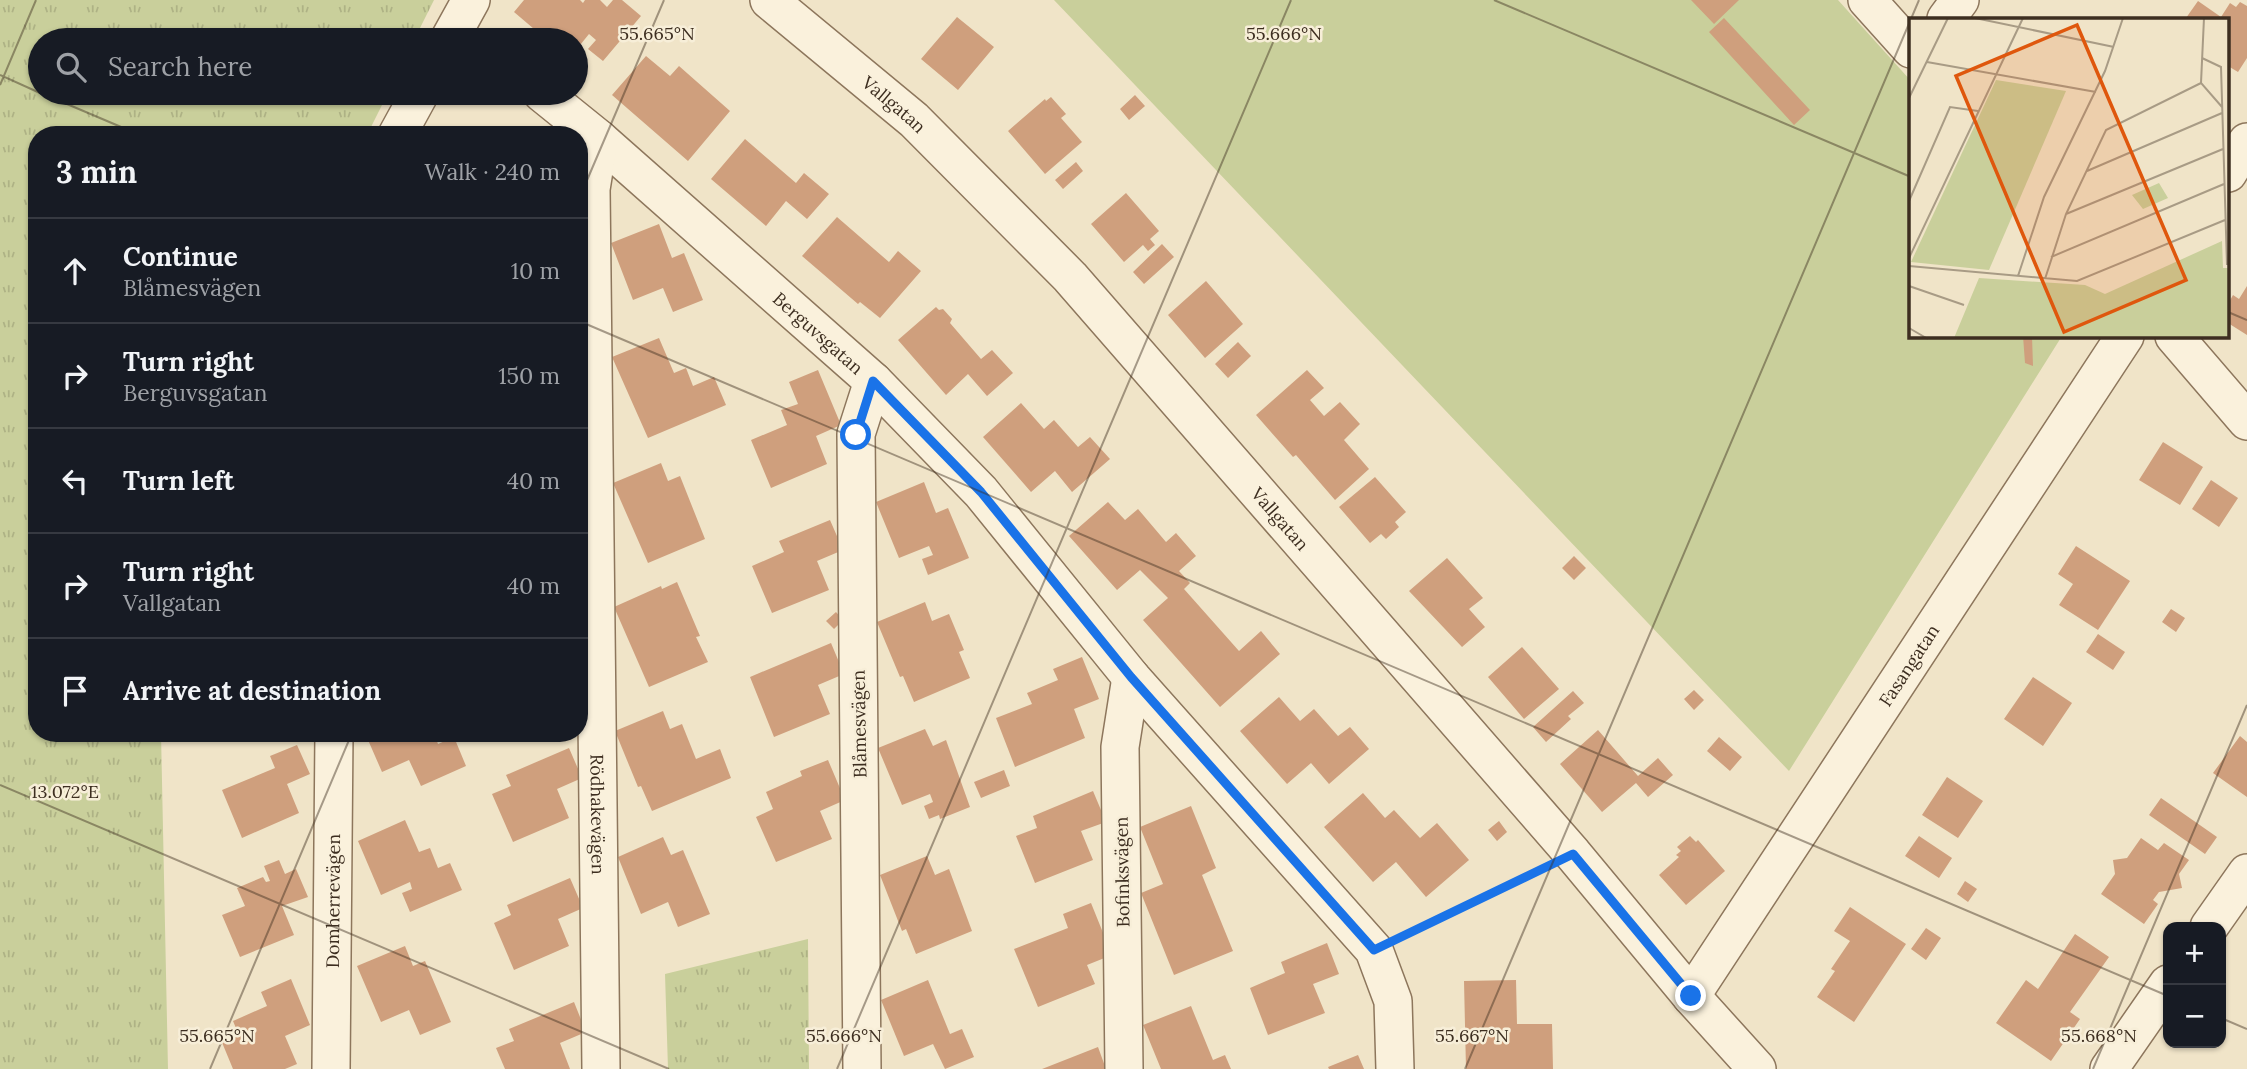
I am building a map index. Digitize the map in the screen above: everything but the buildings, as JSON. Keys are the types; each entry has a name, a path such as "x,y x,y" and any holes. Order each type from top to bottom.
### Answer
{"street":[{"name":"Vallgatan","path":"769,0 914,120 1070,277 1757,1069"},
{"path":"1867,0 1909,47"},
{"path":"1947,18 1960,0"},
{"path":"402,126 414,105"},
{"name":"Berguvsgatan","path":"557,105 583,126"},
{"name":"Berguvsgatan","path":"588,130 873,381 981,492 1131,677 1374,950 1393,1001 1395,1069"},
{"name":"Rödhakevägen","path":"599,139 592,189 601,1069"},
{"path":"2230,170 2247,142"},
{"name":"Fasangatan","path":"1691,996 2124,338"},
{"path":"2176,338 2247,421"},
{"name":"Blåmesvägen","path":"862,1069 856,435 873,381"},
{"name":"Bofinksvägen","path":"1124,1069 1120,747 1131,677"},
{"name":"Domherrevägen","path":"331,1069 334,742"},
{"path":"2212,922 2247,873"},
{"path":"2109,1069 2167,985"}],"path":[{"path":"1374,950 1573,854"}],"green space":[{"path":"0,0 434,0 420,28 28,28 28,105 382,105 372,126 28,126 28,742 161,742 168,1069 0,1069"},
{"path":"1054,0 1838,0 1909,79 1909,338 2061,338 1789,771"},
{"path":"808,939 809,1069 668,1069 665,974"}],"route":[{"path":"856,435 873,381 981,492 1131,677 1374,950 1573,854 1691,996"}]}
